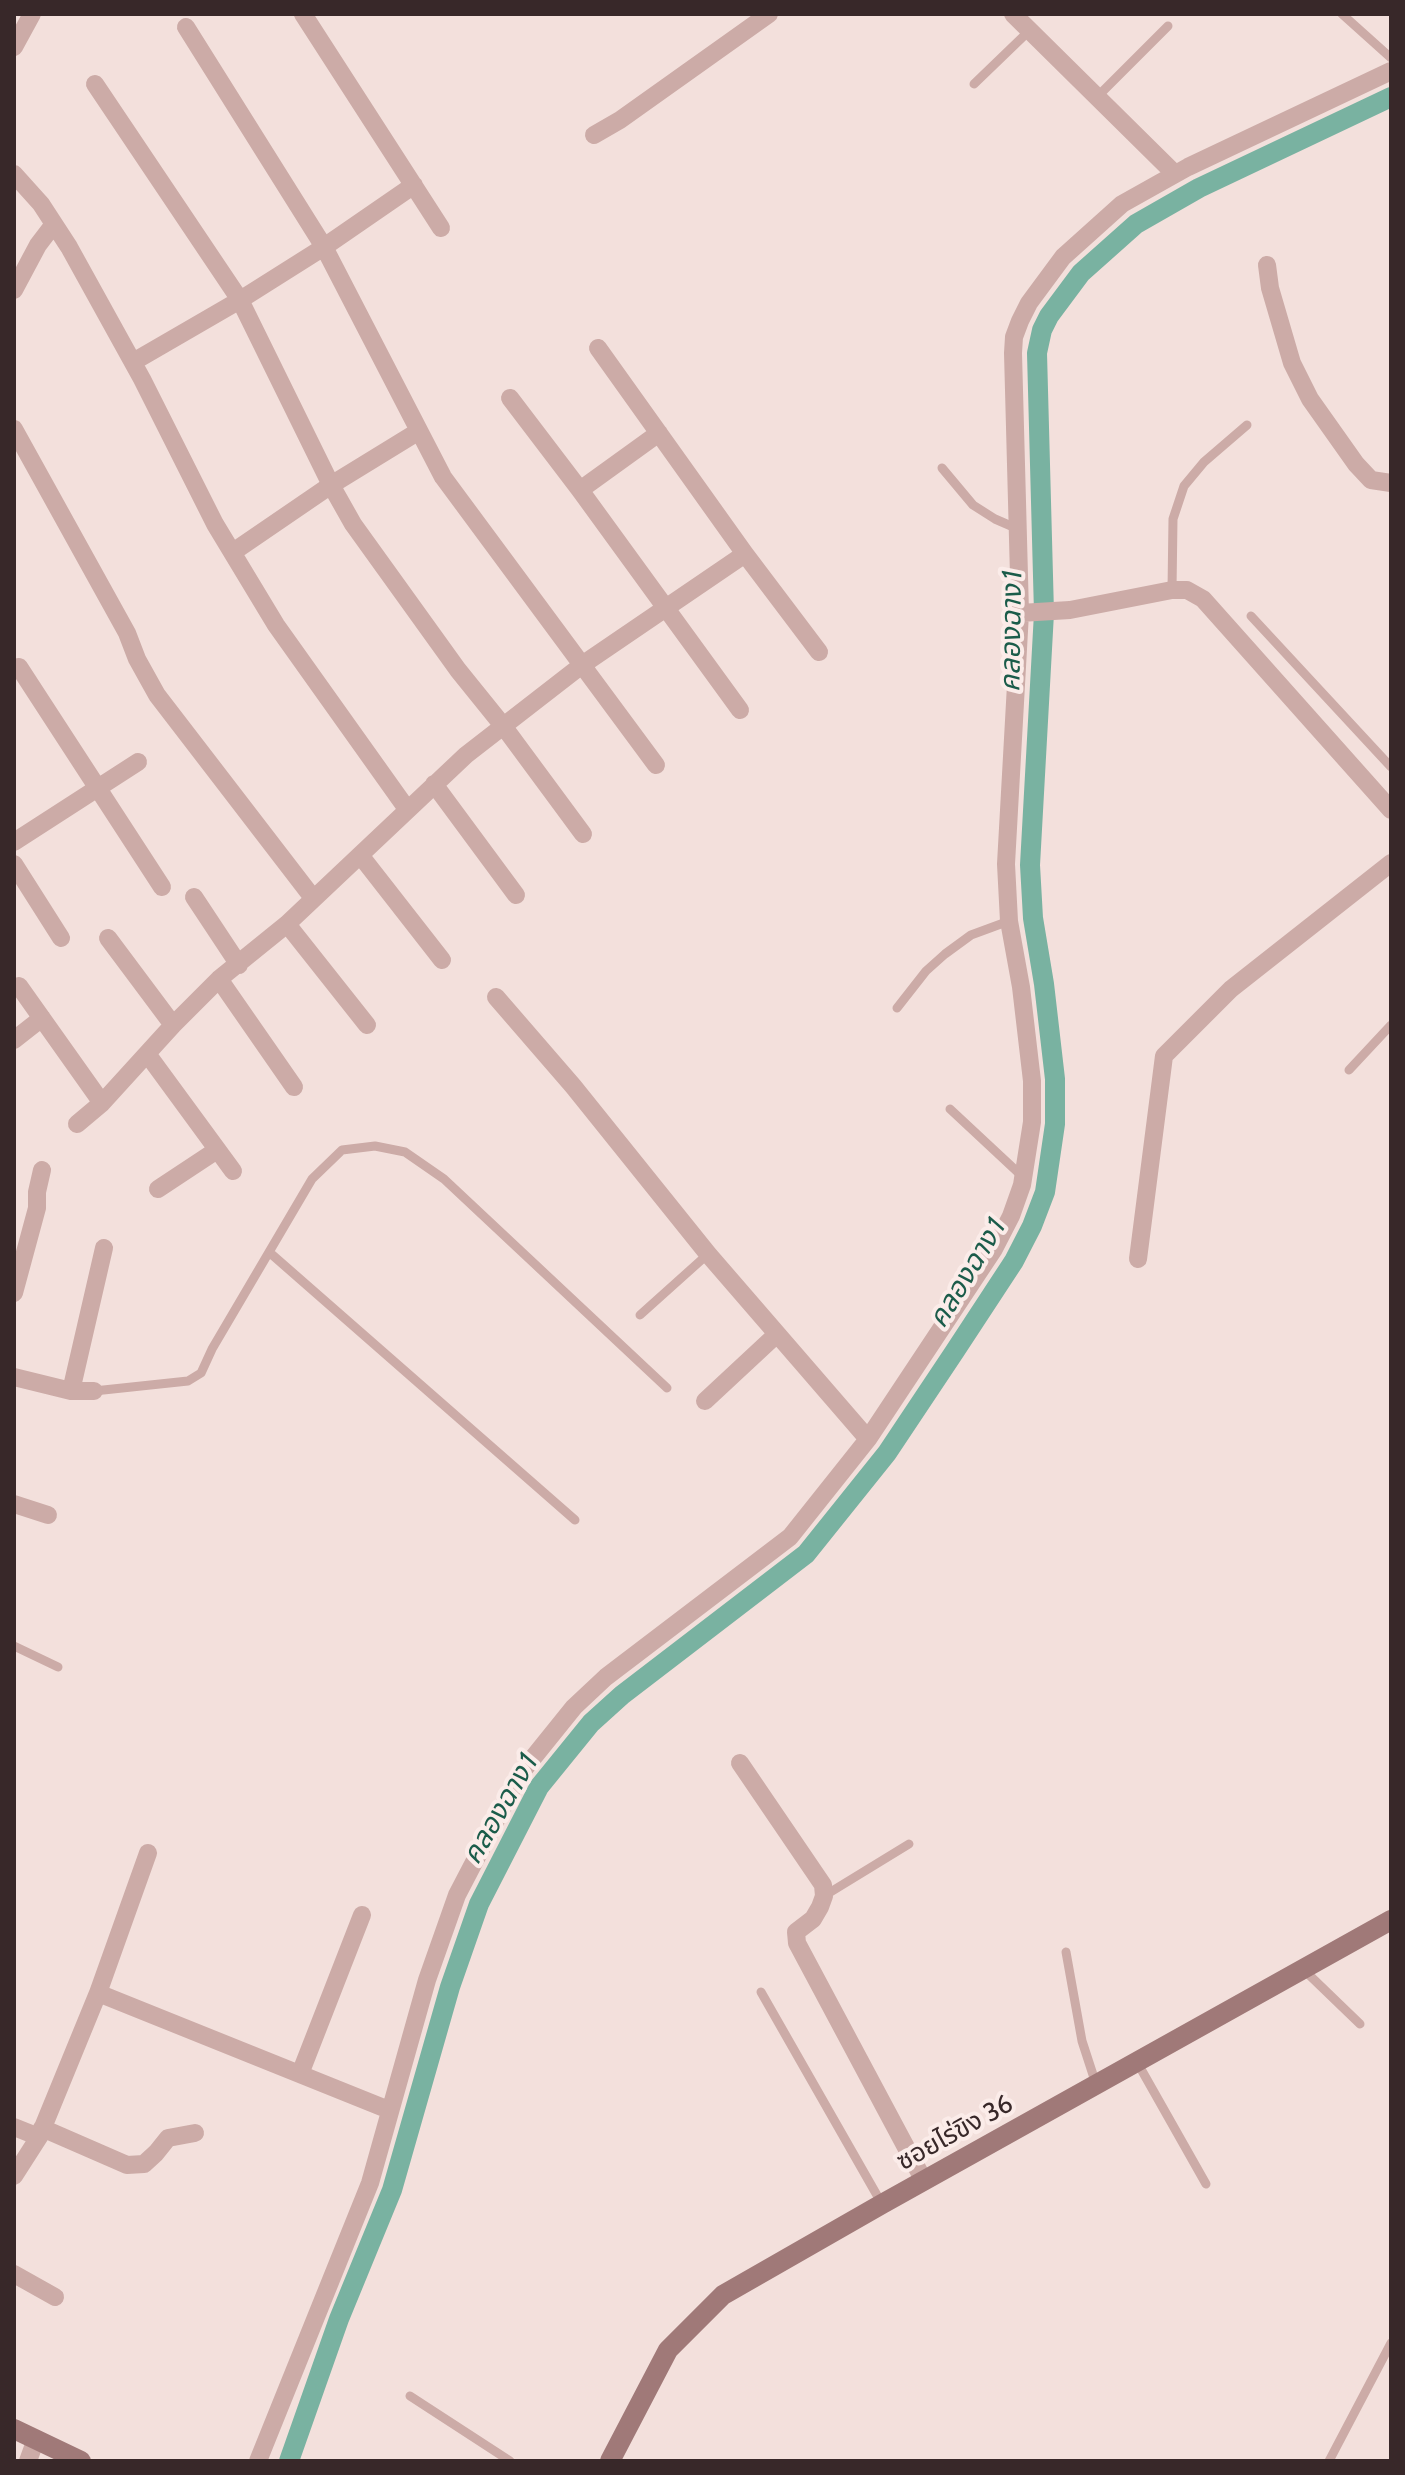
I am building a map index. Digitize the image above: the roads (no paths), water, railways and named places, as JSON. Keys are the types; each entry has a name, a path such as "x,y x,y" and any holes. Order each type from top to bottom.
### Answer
{"street":[{"path":"14,47 32,14"},
{"path":"303,14 441,228"},
{"path":"594,135 620,120 769,14"},
{"path":"1013,14 1175,174"},
{"path":"186,27 324,247 443,477 656,765"},
{"path":"258,2461 370,2183 427,1980 457,1895 520,1774 574,1707 606,1677 790,1537 868,1439 994,1249 1011,1216 1024,1178 1032,1122 1032,1081 1021,987 1009,921 1006,864 1026,612 1018,529 1013,353 1014,337 1020,321 1029,303 1063,257 1122,204 1175,174 1391,71"},
{"path":"95,84 240,300 353,524 458,670 583,834"},
{"path":"14,174 54,224 133,362 215,524 276,625 407,809"},
{"path":"133,362 240,300 414,185"},
{"path":"14,290 38,245 54,224"},
{"path":"1267,265 1270,288 1292,363 1310,399 1371,480 1391,483"},
{"path":"598,348 819,652"},
{"path":"510,398 740,710"},
{"path":"14,429 127,633 157,695 313,898"},
{"path":"233,552 331,485 419,431"},
{"path":"580,490 659,433"},
{"path":"77,1124 102,1103 219,979 287,924 466,755 582,665 745,554"},
{"path":"1026,612 1070,610 1172,590 1187,590 1203,599 1391,810"},
{"path":"19,667 162,887"},
{"path":"14,842 138,762"},
{"path":"434,784 516,895"},
{"path":"360,855 442,960"},
{"path":"1138,1259 1164,1056 1231,989 1391,863"},
{"path":"14,864 61,938"},
{"path":"194,897 239,965"},
{"path":"287,924 367,1025"},
{"path":"108,938 173,1025"},
{"path":"219,979 294,1087"},
{"path":"19,986 102,1103"},
{"path":"496,997 573,1086 708,1254 868,1439"},
{"path":"14,1040 42,1018"},
{"path":"148,1055 233,1171"},
{"path":"158,1189 217,1150"},
{"path":"14,1293 37,1208 42,1170"},
{"path":"71,1391 104,1248"},
{"path":"705,1401 777,1334"},
{"path":"14,1377 71,1391 94,1391"},
{"path":"14,1504 48,1515"},
{"path":"740,1763 823,1885 824,1896 813,1919 796,1932 797,1943 924,2181"},
{"path":"14,2176 41,2133 98,1993 148,1853"},
{"path":"300,2074 362,1915"},
{"name":"ซอยไร่ขิง 36","path":"610,2461 668,2350 723,2295 1391,1920"},
{"path":"98,1993 389,2110"},
{"path":"14,2127 41,2133 127,2165 144,2164 168,2138 195,2133"},
{"path":"14,2274 55,2297"},
{"path":"14,2429 81,2461"},
{"path":"28,2461 36,2439"}],"lane":[{"path":"1342,14 1391,58"},
{"path":"1097,97 1168,26"},
{"path":"974,84 1030,30"},
{"path":"1172,590 1173,519 1184,486 1204,462 1247,425"},
{"path":"942,468 973,505 1018,529"},
{"path":"1251,616 1391,767"},
{"path":"897,1008 926,971 945,954 971,935 1009,921"},
{"path":"1349,1070 1391,1025"},
{"path":"950,1109 1024,1178"},
{"path":"94,1391 188,1381 201,1373 312,1179 342,1150 375,1146 405,1152 444,1179 667,1388"},
{"path":"269,1252 575,1520"},
{"path":"640,1315 708,1254"},
{"path":"14,1646 58,1667"},
{"path":"824,1896 909,1844"},
{"path":"1066,1952 1082,2041 1096,2084"},
{"path":"1303,1969 1360,2024"},
{"path":"761,1992 882,2204"},
{"path":"1137,2062 1206,2184"},
{"path":"1329,2461 1391,2343"},
{"path":"410,2396 510,2461"}],"waterway":[{"name":"คลองฉาง 1","path":"289,2461 339,2319 392,2190 450,1987 479,1904 539,1787 591,1723 622,1695 806,1554 887,1453 955,1351 1014,1261 1045,1192 1055,1124 1055,1079 1033,918 1030,865 1044,613 1037,353 1042,330 1081,273 1136,224 1199,188 1391,97"}]}
